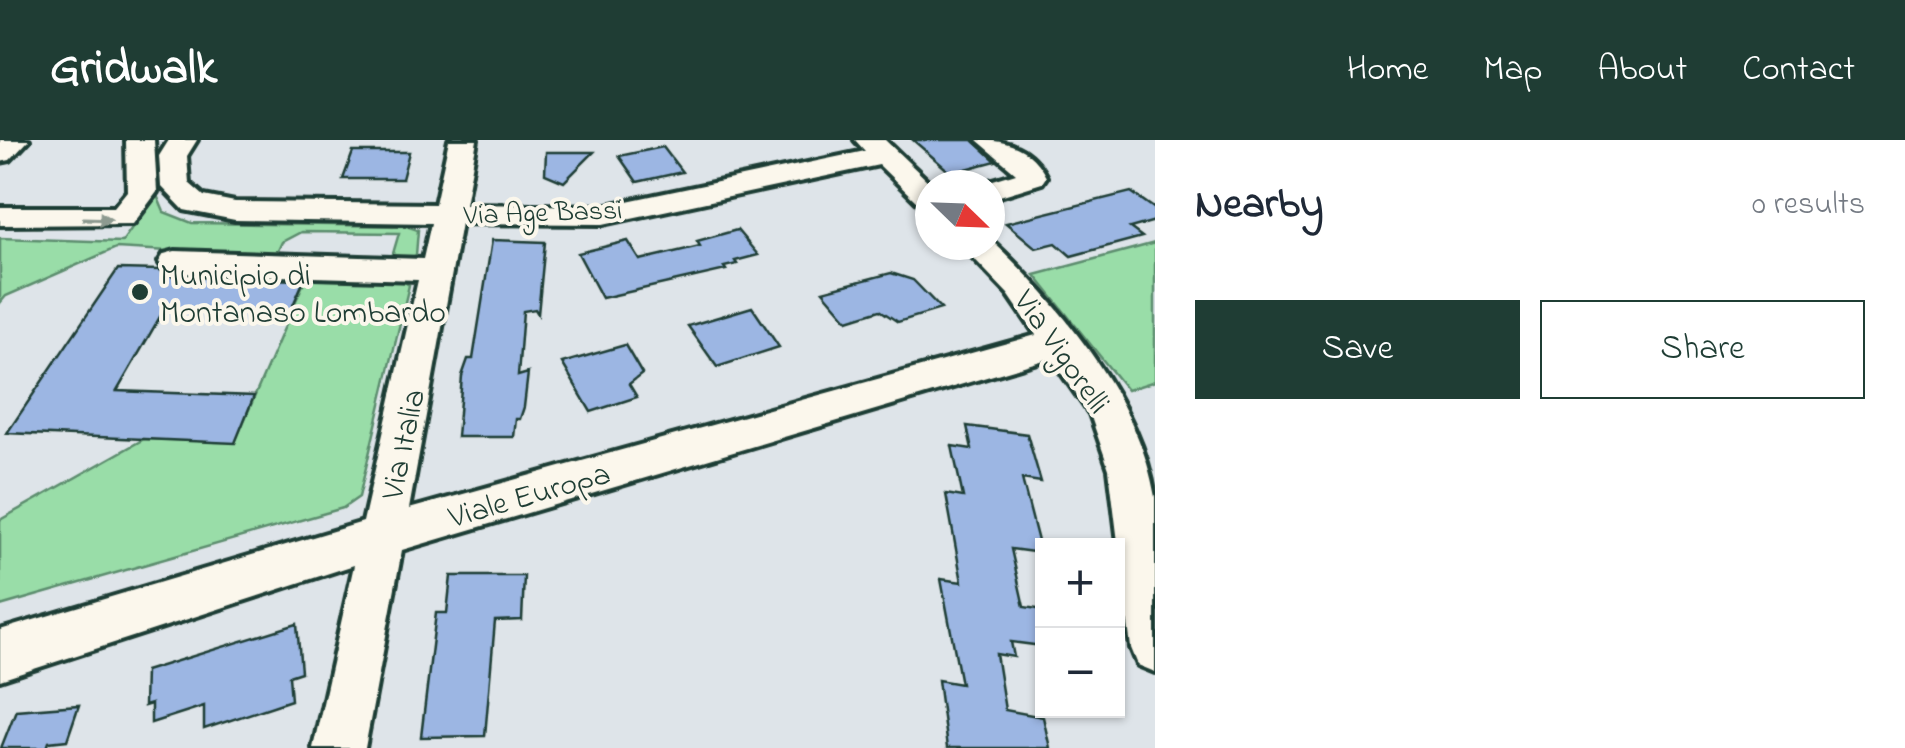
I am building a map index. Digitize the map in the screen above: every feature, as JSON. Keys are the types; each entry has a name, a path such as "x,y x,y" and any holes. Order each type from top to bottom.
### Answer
{"street":[{"path":"0,154 15,140"},
{"name":"Via Italia","path":"338,748 463,140"},
{"path":"992,140 1027,167 1032,177 1005,185"},
{"path":"0,216 122,217 142,192 140,142 181,143"},
{"name":"Via Age Bassi","path":"181,143 173,156 175,186 195,204 235,210 449,214 603,214 878,148"},
{"path":"878,148 915,184"},
{"name":"Via Vigorelli","path":"993,260 1020,286 1107,409 1130,469 1155,648"},
{"path":"175,262 438,270"},
{"name":"Viale Europa","path":"0,654 383,536 1060,342"}],"green space":[{"path":"156,193 164,212 192,223 406,226 418,230 416,255 404,261 392,257 399,233 301,232 282,242 275,257 116,248 6,296 0,303 0,238 122,242"},
{"path":"1155,243 1155,381 1127,390 1035,275"},
{"path":"307,275 399,278 409,285 359,497 343,508 0,606 0,520 144,439 235,442"}],"building":[{"path":"913,140 973,140 996,161 962,170 948,170"},
{"path":"663,147 682,172 637,182 619,156"},
{"path":"353,152 409,152 402,179 343,179"},
{"path":"546,152 594,152 564,182 545,174"},
{"path":"1131,192 1155,209 1155,221 1130,228 1142,237 1071,256 1056,243 1036,248 1006,223"},
{"path":"737,230 758,255 735,261 737,264 724,267 726,270 602,298 578,253 628,241 640,260 700,246 697,241"},
{"path":"492,240 545,242 538,314 535,309 523,311 518,376 528,373 524,407 520,419 516,419 514,437 457,437 462,376 468,359 473,359"},
{"path":"118,269 160,270 175,277 304,280 290,312 165,308 117,391 254,396 235,443 7,433"},
{"path":"891,273 913,280 941,309 898,322 880,310 848,320 823,291"},
{"path":"752,307 779,347 717,367 688,326"},
{"path":"625,345 642,374 629,384 637,397 591,412 562,363"},
{"path":"967,426 1027,434 1041,482 1022,479 1037,538 1035,552 1011,549 1024,607 1035,609 1035,645 1011,642 1014,657 996,654 1005,710 1043,718 1050,748 947,748 938,680 961,684 941,579 962,582 946,494 963,497 952,446 972,449"},
{"path":"451,576 524,576 522,620 495,621 485,736 421,737 436,613 447,613"},
{"path":"297,624 301,672 289,676 291,700 204,729 204,706 151,723 151,704 144,706 145,671"},
{"path":"79,705 67,740 49,742 47,748 1,748 16,710"}],"place":[{"name":"Municipio di Montanaso Lombardo","path":"140,292"}]}
